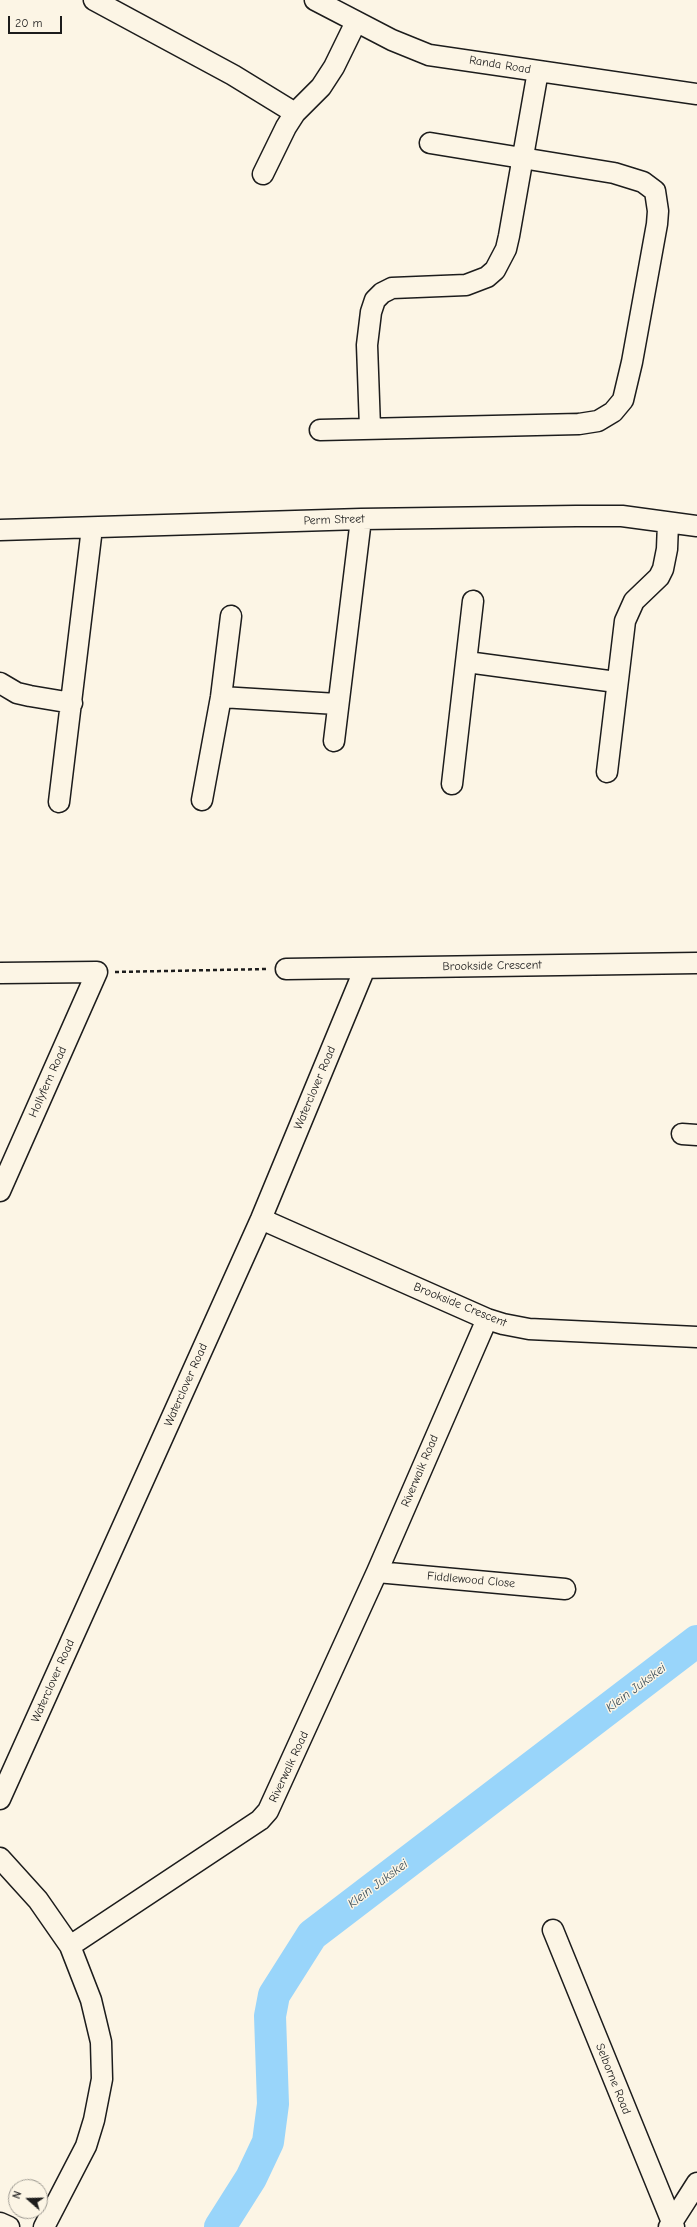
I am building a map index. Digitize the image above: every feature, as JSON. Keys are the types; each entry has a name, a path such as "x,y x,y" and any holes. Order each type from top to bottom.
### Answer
{"street":[{"path":"94,0 234,75 296,113"},
{"name":"Randa Road","path":"315,0 392,40 429,55 697,94"},
{"path":"263,174 278,141 296,113 320,87 331,72 356,22"},
{"path":"370,428 367,345 371,312 375,300 382,293 392,288 466,285 487,277 495,270 506,249 538,71"},
{"path":"320,430 579,424 598,421 613,412 623,400 632,362 657,224 658,211 655,191 651,186 638,180 614,173 430,144"},
{"name":"Perm Street","path":"0,530 361,519 590,516 622,516 697,526"},
{"path":"334,741 337,704 361,519"},
{"path":"607,772 616,682 625,621 634,601 659,577 663,569 667,549 668,523"},
{"path":"59,802 92,528"},
{"path":"452,784 473,601"},
{"path":"202,800 221,697 231,616"},
{"path":"467,662 616,682"},
{"path":"0,683 17,692 30,696 72,703"},
{"path":"221,697 337,704"},
{"name":"Brookside Crescent","path":"286,969 697,963"},
{"name":"Waterclover Road","path":"0,1799 261,1219 365,968"},
{"path":"0,973 97,972"},
{"name":"Hollyfern Road","path":"0,1191 97,972"},
{"name":"Brookside Crescent","path":"261,1219 487,1319 529,1329 697,1337"},
{"name":"Riverwalk Road","path":"70,1946 248,1828 268,1811 377,1572 487,1319"},
{"name":"Fiddlewood Close","path":"377,1572 565,1589"},
{"path":"0,1858 38,1900 70,1946 96,2015 101,2042 102,2078 98,2103 86,2146 44,2227"},
{"name":"Selborne Road","path":"553,1930 672,2226"},
{"path":"672,2226 697,2184"},
{"path":"0,2223 8,2227"}],"path":[{"path":"97,972 286,969"}],"waterway":[{"name":"Klein Jukskei","path":"220,2227 251,2178 268,2142 273,2104 270,2016 274,1995 312,1935 697,1641"}]}
